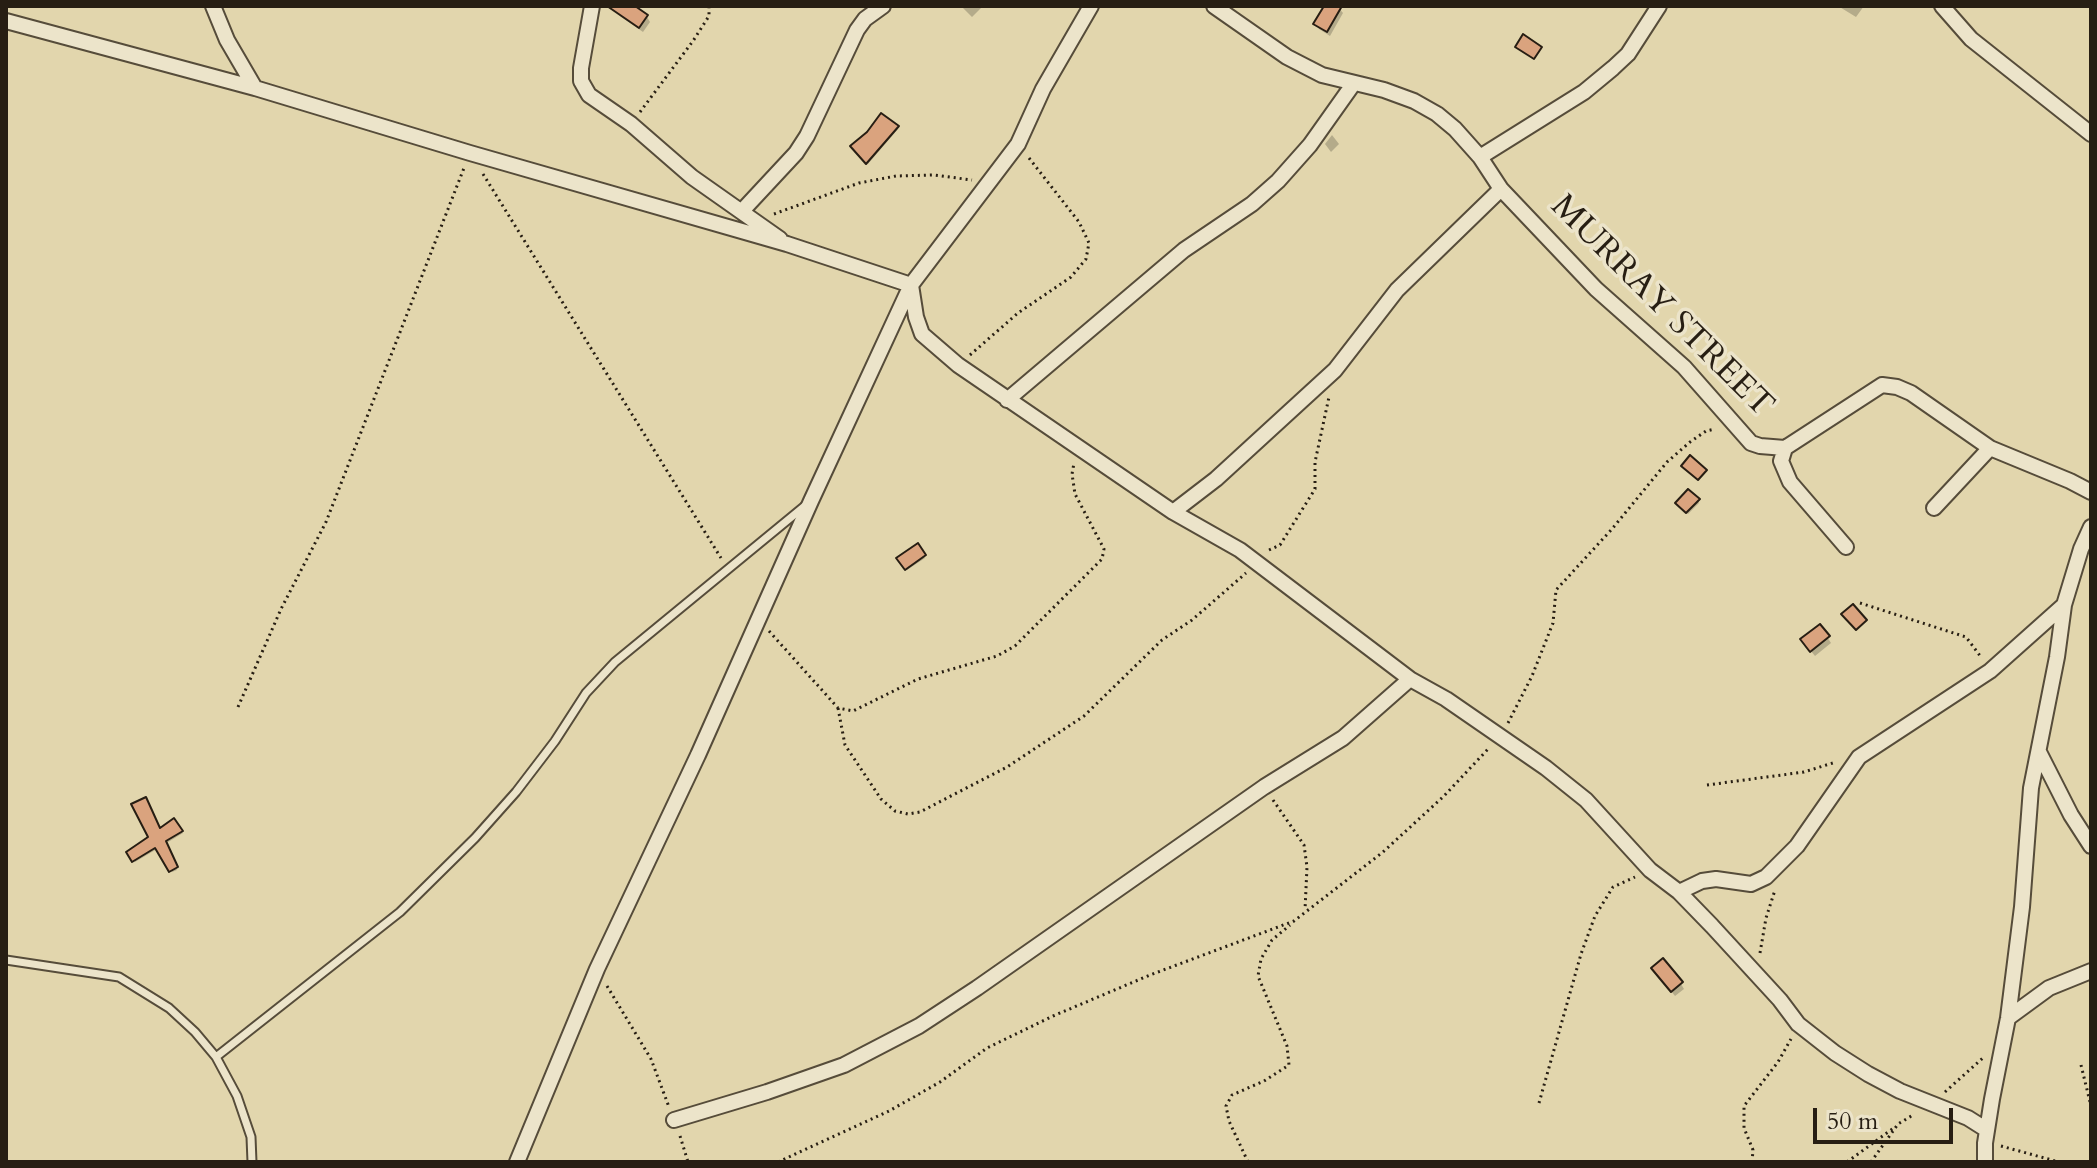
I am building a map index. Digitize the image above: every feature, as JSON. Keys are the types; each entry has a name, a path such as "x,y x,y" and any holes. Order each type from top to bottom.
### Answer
{"street":[{"path":"213,6 227,40 255,88"},
{"path":"592,6 581,68 581,81 589,95 631,124 692,177 787,244"},
{"path":"742,211 796,153 857,30 865,19 883,6"},
{"path":"517,1162 597,969 760,620 811,501 911,285 1018,144 1043,89 1091,6"},
{"name":"MURRAY STREET","path":"1214,6 1287,57 1322,75 1394,94 1437,114 1455,129 1480,157 1501,189 1596,289 1684,367 1751,443 1785,448 1882,385 1897,387 1911,393 1990,448 2091,492"},
{"path":"1480,157 1584,92 1613,68 1628,54 1659,6"},
{"path":"1942,6 1971,39 2091,134"},
{"path":"6,21 255,88 787,244 911,285"},
{"path":"1007,400 1184,250 1252,204 1278,181 1310,145 1354,83"},
{"path":"1173,512 1216,479 1335,370 1397,290 1501,189"},
{"path":"911,285 922,334 958,365 1173,512 1240,550 1410,679 1501,735 1586,800 1650,870 1679,892 1754,971 1798,1024 1868,1074 1930,1105 1968,1118 1986,1136"},
{"path":"1785,448 1781,461 1790,482 1846,547"},
{"path":"1934,508 1990,448"},
{"path":"1985,1162 1986,1136 2008,1018 2022,907 2031,788 2064,605 2091,527"},
{"path":"1679,892 1702,881 1716,879 1751,884 1766,877 1785,860 1859,757 1990,671 2064,605"},
{"path":"674,1120 844,1065 919,1026 1264,787 1343,738 1410,679"},
{"path":"2039,752 2071,815 2091,846"},
{"path":"2008,1018 2049,988 2091,971"}],"lane":[{"path":"216,1057 400,912 475,838 516,792 555,741 586,693 615,662 811,501"},
{"path":"6,960 119,977 169,1008 216,1057 237,1096 251,1137 252,1162"}],"path":[{"path":"631,124 693,41 709,16 709,6"},
{"path":"958,365 1018,313 1071,277 1086,259 1089,243 1079,222 1018,144"},
{"path":"470,153 728,568"},
{"path":"238,707 281,609 326,522 470,153"},
{"path":"756,220 859,183 896,176 934,175 991,183"},
{"path":"1240,550 1264,551 1280,545 1310,500 1315,489 1315,462 1335,370"},
{"path":"1248,1162 1229,1121 1226,1106 1232,1095 1264,1081 1289,1065 1287,1046 1258,976 1261,959 1272,940 1383,852 1444,796 1501,735 1532,676 1553,623 1556,590 1678,452 1706,431 1735,426"},
{"path":"838,708 853,711 918,679 997,656 1015,646 1095,567 1102,559 1104,549 1073,484 1076,447"},
{"path":"760,620 838,708 845,745 881,799 895,811 908,814 920,812 1007,767 1084,716 1162,640 1192,620 1259,563"},
{"path":"1860,603 1966,637 1990,671"},
{"path":"1707,785 1804,772 1859,757"},
{"path":"1264,787 1304,845 1307,867 1305,912"},
{"path":"1754,971 1760,957 1766,918 1785,860"},
{"path":"1539,1103 1581,954 1595,916 1613,887 1650,870"},
{"path":"778,1162 889,1111 940,1082 987,1048 1053,1016 1150,975 1294,921"},
{"path":"597,969 651,1059 688,1162"},
{"path":"1752,1162 1753,1150 1744,1128 1744,1106 1778,1062 1798,1024"},
{"path":"1847,1162 1898,1124 1930,1105 2004,1038"},
{"path":"2081,1065 2091,1106"},
{"path":"1871,1162 1898,1124"},
{"path":"1986,1136 2059,1162"}],"building":[{"path":"607,6 635,6 648,15 639,28"},
{"path":"1324,6 1342,6 1327,32 1313,24"},
{"path":"1523,34 1542,47 1534,59 1515,47"},
{"path":"881,113 899,126 866,164 850,146 867,132"},
{"path":"1690,455 1707,470 1698,480 1681,466"},
{"path":"1688,489 1700,499 1686,513 1675,503"},
{"path":"918,543 926,555 905,570 896,558"},
{"path":"1853,604 1867,620 1856,630 1841,614"},
{"path":"1820,624 1830,636 1810,652 1800,639"},
{"path":"146,797 160,828 174,818 183,831 166,841 178,867 169,872 155,848 132,862 126,852 148,837 131,804"},
{"path":"1663,958 1683,982 1671,992 1651,968"}]}
